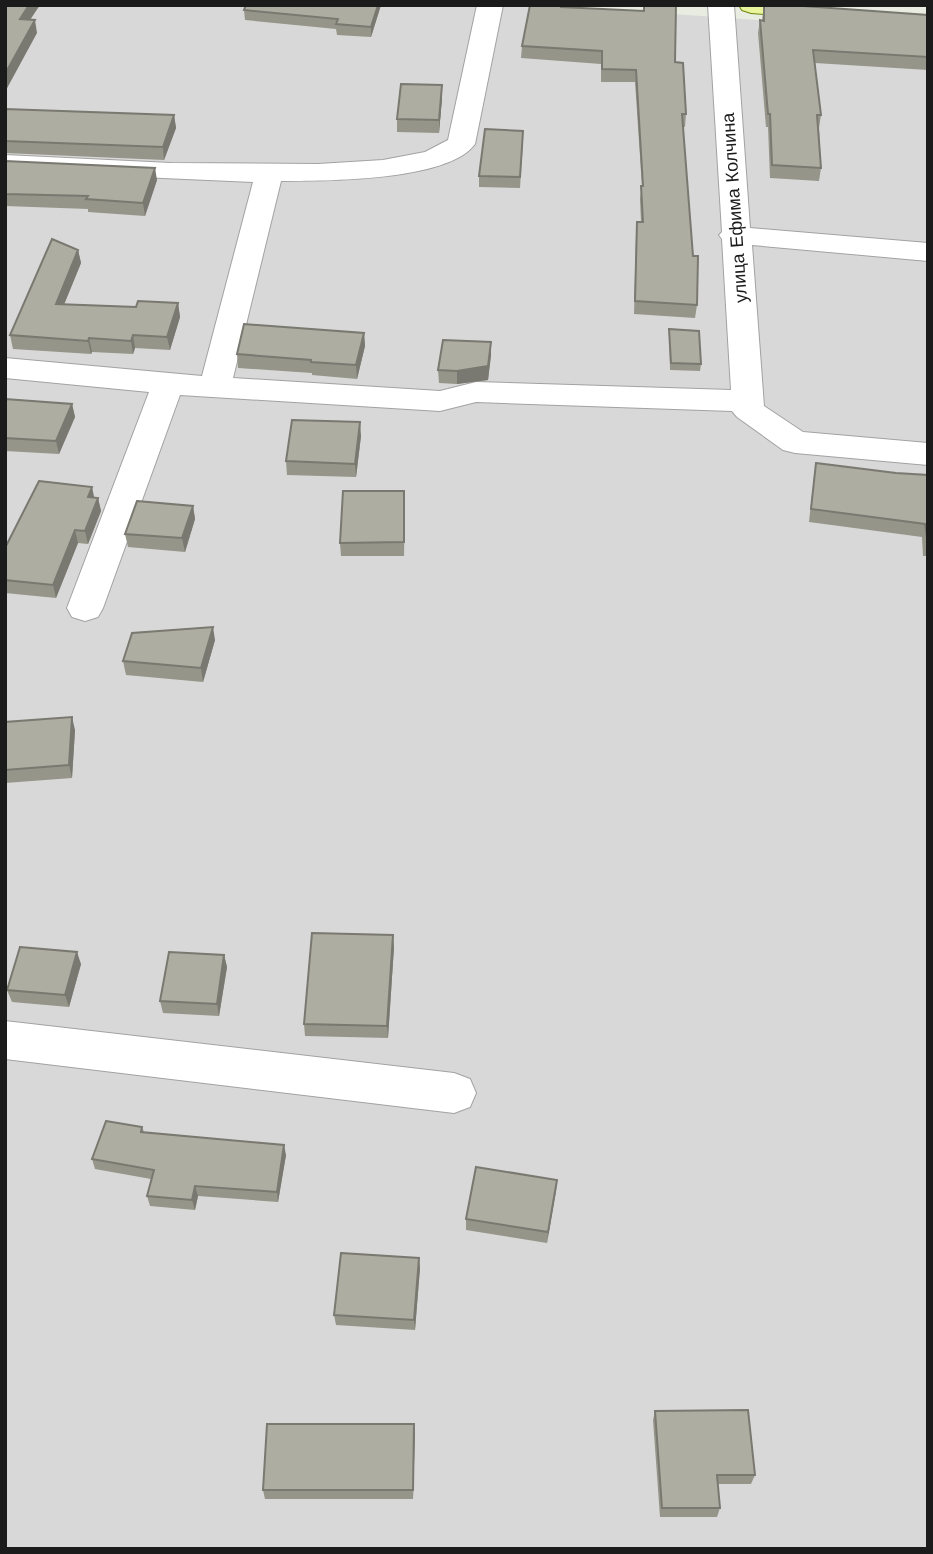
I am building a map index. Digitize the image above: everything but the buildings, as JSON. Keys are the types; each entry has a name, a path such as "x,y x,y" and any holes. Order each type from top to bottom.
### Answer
{"main road":[{"path":"751,5 846,12"}],"street":[{"path":"5,163 269,175 366,170 433,160 454,153 461,144 490,5"},
{"name":"улица Ефима Колчина","path":"721,5 734,235 748,405"},
{"path":"215,386 269,175"},
{"path":"734,235 928,251"},
{"path":"5,368 167,384 440,401 476,392 748,405 795,442 928,454"},
{"path":"85,608 167,384"},
{"path":"5,1040 454,1093"}],"shaded area":[{"path":"5,5 547,5 928,32 928,1549 5,1549"}]}
